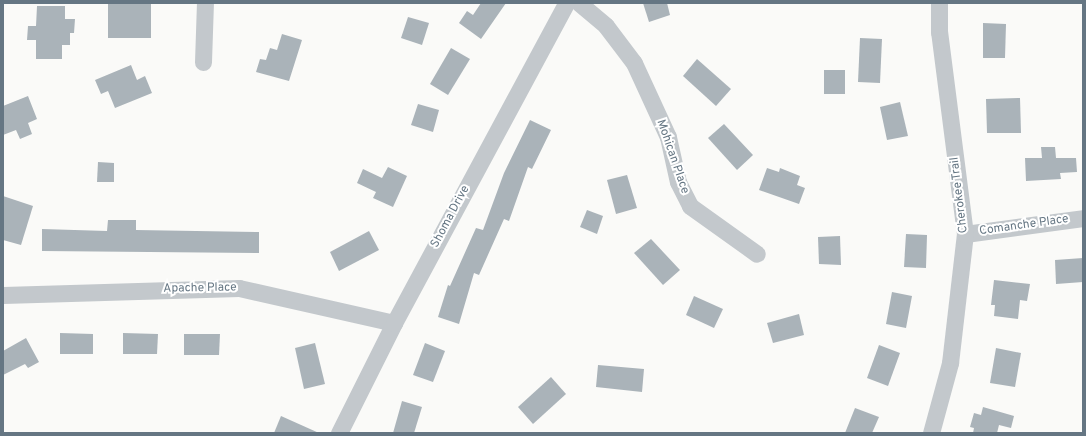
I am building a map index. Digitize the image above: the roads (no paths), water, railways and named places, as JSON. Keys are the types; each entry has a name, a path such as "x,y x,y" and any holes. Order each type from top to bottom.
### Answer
{"street":[{"path":"203,62 205,3"},
{"name":"Shoma Drive","path":"339,433 394,323 566,3"},
{"name":"Mohican Place","path":"579,3 606,26 634,63 668,137 678,182 690,206 757,254"},
{"name":"Cherokee Trail","path":"931,433 950,363 965,234 939,32 939,3"},
{"name":"Comanche Place","path":"965,234 1083,218"},
{"name":"Apache Place","path":"3,295 239,288 305,301 394,323"}]}
